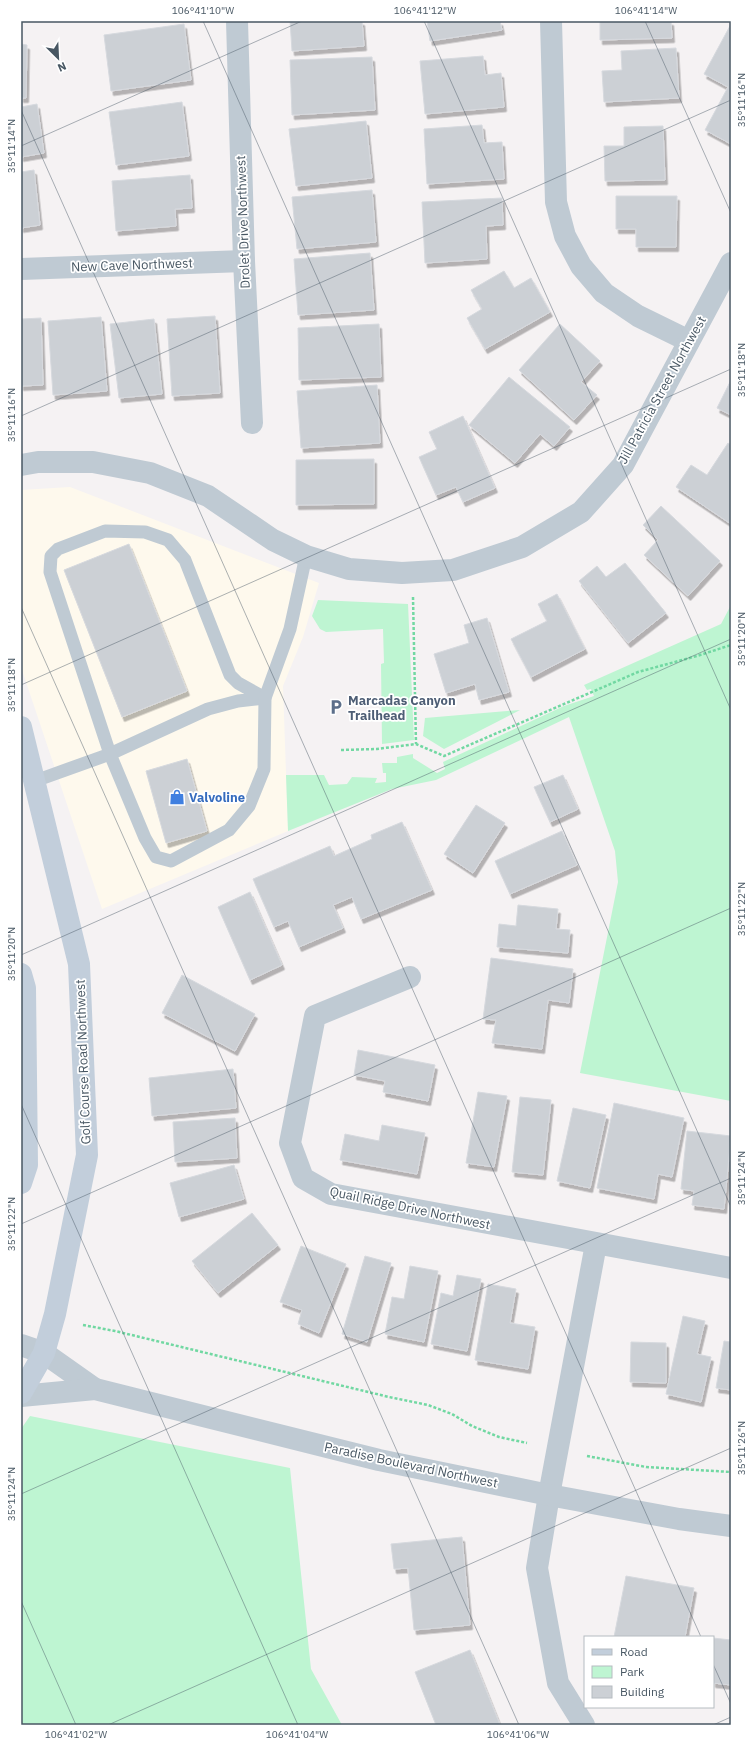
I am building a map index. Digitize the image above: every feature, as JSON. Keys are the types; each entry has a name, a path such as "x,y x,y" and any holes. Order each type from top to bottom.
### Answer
{"main road":[{"name":"Golf Course Road Northwest","path":"21,727 79,964 87,1155 55,1314 44,1353 21,1395"},
{"path":"21,974 25,988 27,1165 21,1183"}],"street":[{"name":"Drolet Drive Northwest","path":"237,21 244,261 252,423"},
{"path":"551,21 556,202 565,236 581,266 604,293 638,316 689,341"},
{"name":"New Cave Northwest","path":"21,269 244,261"},
{"name":"Jill Patricia Street Northwest","path":"21,465 38,462 93,462 150,473 208,496 273,540 306,556 349,569 412,572 453,570 522,547 581,512 622,465 731,263"},
{"name":"Quail Ridge Drive Northwest","path":"410,977 315,1016 290,1143 303,1178 331,1194 731,1268"},
{"path":"584,1725 558,1683 537,1568 549,1495 596,1244"},
{"name":"Paradise Boulevard Northwest","path":"21,1345 44,1353 95,1389"},
{"name":"Paradise Boulevard Northwest","path":"21,1395 95,1389 380,1460 549,1495 679,1519 731,1526"}],"lane":[{"path":"265,698 238,683 230,675 185,560 168,540 145,532 105,531 58,548 51,556 50,572 110,754 145,838 156,857 171,861 229,830 249,806 264,769 265,698 290,629 306,556"},
{"path":"35,781 110,754 208,709 238,701 265,698"}],"path":[{"path":"412,572 414,606 416,744"},
{"path":"341,750 389,748 416,744 444,756 638,672 731,645"},
{"path":"83,1325 116,1331 389,1397 428,1404 452,1414 472,1426 499,1437 527,1443"},
{"path":"587,1456 654,1468 731,1472"}],"shaded area":[{"path":"70,487 319,583 303,637 283,686 288,831 102,909 21,667 21,490"}],"green space":[{"path":"318,600 408,604 414,740 382,744 381,664 384,663 383,629 326,632 320,629 312,616"},
{"path":"731,605 731,1101 580,1073 618,882 615,851 569,717 436,780 392,789 288,831 286,775 324,775 329,785 347,784 352,777 377,778 375,783 386,782 386,773 383,773 382,763 397,763 397,757 413,754 413,758 437,773 445,769 443,762 564,706 594,696 591,689 587,690 584,685 721,624"},
{"path":"520,710 444,749 423,736 425,718"},
{"path":"30,1416 290,1468 311,1669 342,1725 21,1725 21,1429"}],"building":[{"path":"290,21 362,21 364,46 292,51"},
{"path":"427,21 500,21 502,30 430,41"},
{"path":"600,21 671,21 672,38 600,40"},
{"path":"184,24 191,80 111,91 104,35"},
{"path":"731,24 731,144 705,130 728,87 704,74"},
{"path":"21,44 27,45 26,98 21,98"},
{"path":"676,48 679,98 604,102 602,71 622,70 621,51"},
{"path":"483,56 485,75 501,73 504,107 425,114 420,61"},
{"path":"372,57 375,110 292,115 290,60"},
{"path":"182,102 189,156 116,165 109,112"},
{"path":"37,104 44,153 21,157 21,107"},
{"path":"366,121 372,178 296,186 289,129"},
{"path":"482,125 484,143 502,142 504,179 427,184 424,129"},
{"path":"663,126 665,180 605,181 604,146 624,146 624,127"},
{"path":"34,170 40,225 21,228 21,172"},
{"path":"190,175 192,208 175,209 176,226 116,231 112,181"},
{"path":"372,190 376,242 297,249 292,197"},
{"path":"616,196 677,196 676,247 636,247 636,229 616,229"},
{"path":"502,198 503,225 486,226 487,259 425,263 422,202"},
{"path":"370,253 374,310 298,315 294,259"},
{"path":"504,271 514,288 531,278 550,312 485,349 467,318 482,309 471,290"},
{"path":"215,316 220,393 172,396 167,319"},
{"path":"101,317 107,391 53,395 48,321"},
{"path":"41,318 43,385 21,386 21,319"},
{"path":"154,319 162,394 119,398 110,324"},
{"path":"379,324 381,377 299,380 298,328"},
{"path":"560,324 600,361 581,382 597,395 574,420 519,370"},
{"path":"509,377 570,427 554,446 540,434 515,463 469,425"},
{"path":"731,380 731,415 717,408"},
{"path":"377,385 380,443 301,448 297,391"},
{"path":"463,416 495,488 463,502 456,487 436,495 419,457 437,449 429,432"},
{"path":"728,443 731,445 731,524 676,487 691,465 707,475"},
{"path":"374,459 374,504 296,505 296,460"},
{"path":"661,506 720,561 688,596 644,555 658,540 643,525"},
{"path":"129,544 187,691 122,717 64,570"},
{"path":"625,563 666,613 628,643 579,581 597,566 606,577"},
{"path":"557,594 585,649 531,677 511,639 547,621 538,604"},
{"path":"487,618 509,692 479,700 475,684 446,693 434,654 469,643 464,625"},
{"path":"187,759 207,831 166,843 146,771"},
{"path":"563,775 578,809 550,822 534,787"},
{"path":"476,805 505,823 473,873 444,854"},
{"path":"402,822 432,890 361,919 352,897 333,905 343,928 299,947 288,921 274,927 253,879 330,846 334,856 372,839 371,835"},
{"path":"562,831 577,865 510,894 495,861"},
{"path":"250,892 282,965 250,980 218,907"},
{"path":"518,905 558,909 556,929 570,930 568,953 497,947 499,924 516,926"},
{"path":"491,958 573,969 569,1003 548,1000 542,1049 492,1043 496,1020 483,1019"},
{"path":"182,975 255,1014 235,1051 162,1013"},
{"path":"358,1050 435,1065 428,1101 383,1092 385,1081 354,1075"},
{"path":"233,1069 236,1108 152,1116 149,1078"},
{"path":"478,1092 507,1096 494,1167 466,1163"},
{"path":"520,1097 551,1100 543,1175 512,1172"},
{"path":"614,1103 684,1118 672,1177 658,1174 654,1199 597,1188"},
{"path":"573,1108 606,1115 590,1188 557,1181"},
{"path":"235,1118 237,1158 175,1162 173,1122"},
{"path":"382,1125 425,1133 417,1174 340,1160 345,1134 379,1141"},
{"path":"687,1131 731,1136 724,1209 692,1205 694,1191 681,1189"},
{"path":"234,1165 244,1199 179,1217 170,1183"},
{"path":"252,1213 278,1245 218,1293 192,1261"},
{"path":"301,1246 346,1264 319,1333 298,1324 302,1310 280,1302"},
{"path":"365,1256 391,1263 367,1342 342,1334"},
{"path":"410,1266 438,1271 424,1342 385,1334 392,1297 404,1299"},
{"path":"457,1275 481,1279 467,1351 431,1344 441,1293 453,1296"},
{"path":"488,1284 516,1289 510,1323 535,1327 528,1369 475,1360"},
{"path":"683,1316 705,1321 697,1354 711,1357 701,1402 666,1394"},
{"path":"724,1341 731,1342 731,1390 716,1388"},
{"path":"631,1342 666,1343 666,1383 630,1382"},
{"path":"462,1537 470,1625 414,1630 408,1568 394,1569 391,1544"},
{"path":"626,1576 694,1588 685,1636 614,1636"},
{"path":"714,1638 731,1640 731,1685 714,1683"},
{"path":"470,1650 500,1725 436,1725 415,1672"}],"place":[{"name":"Marcadas Canyon Trailhead","path":"336,707"},
{"name":"Valvoline","path":"177,797"}]}
